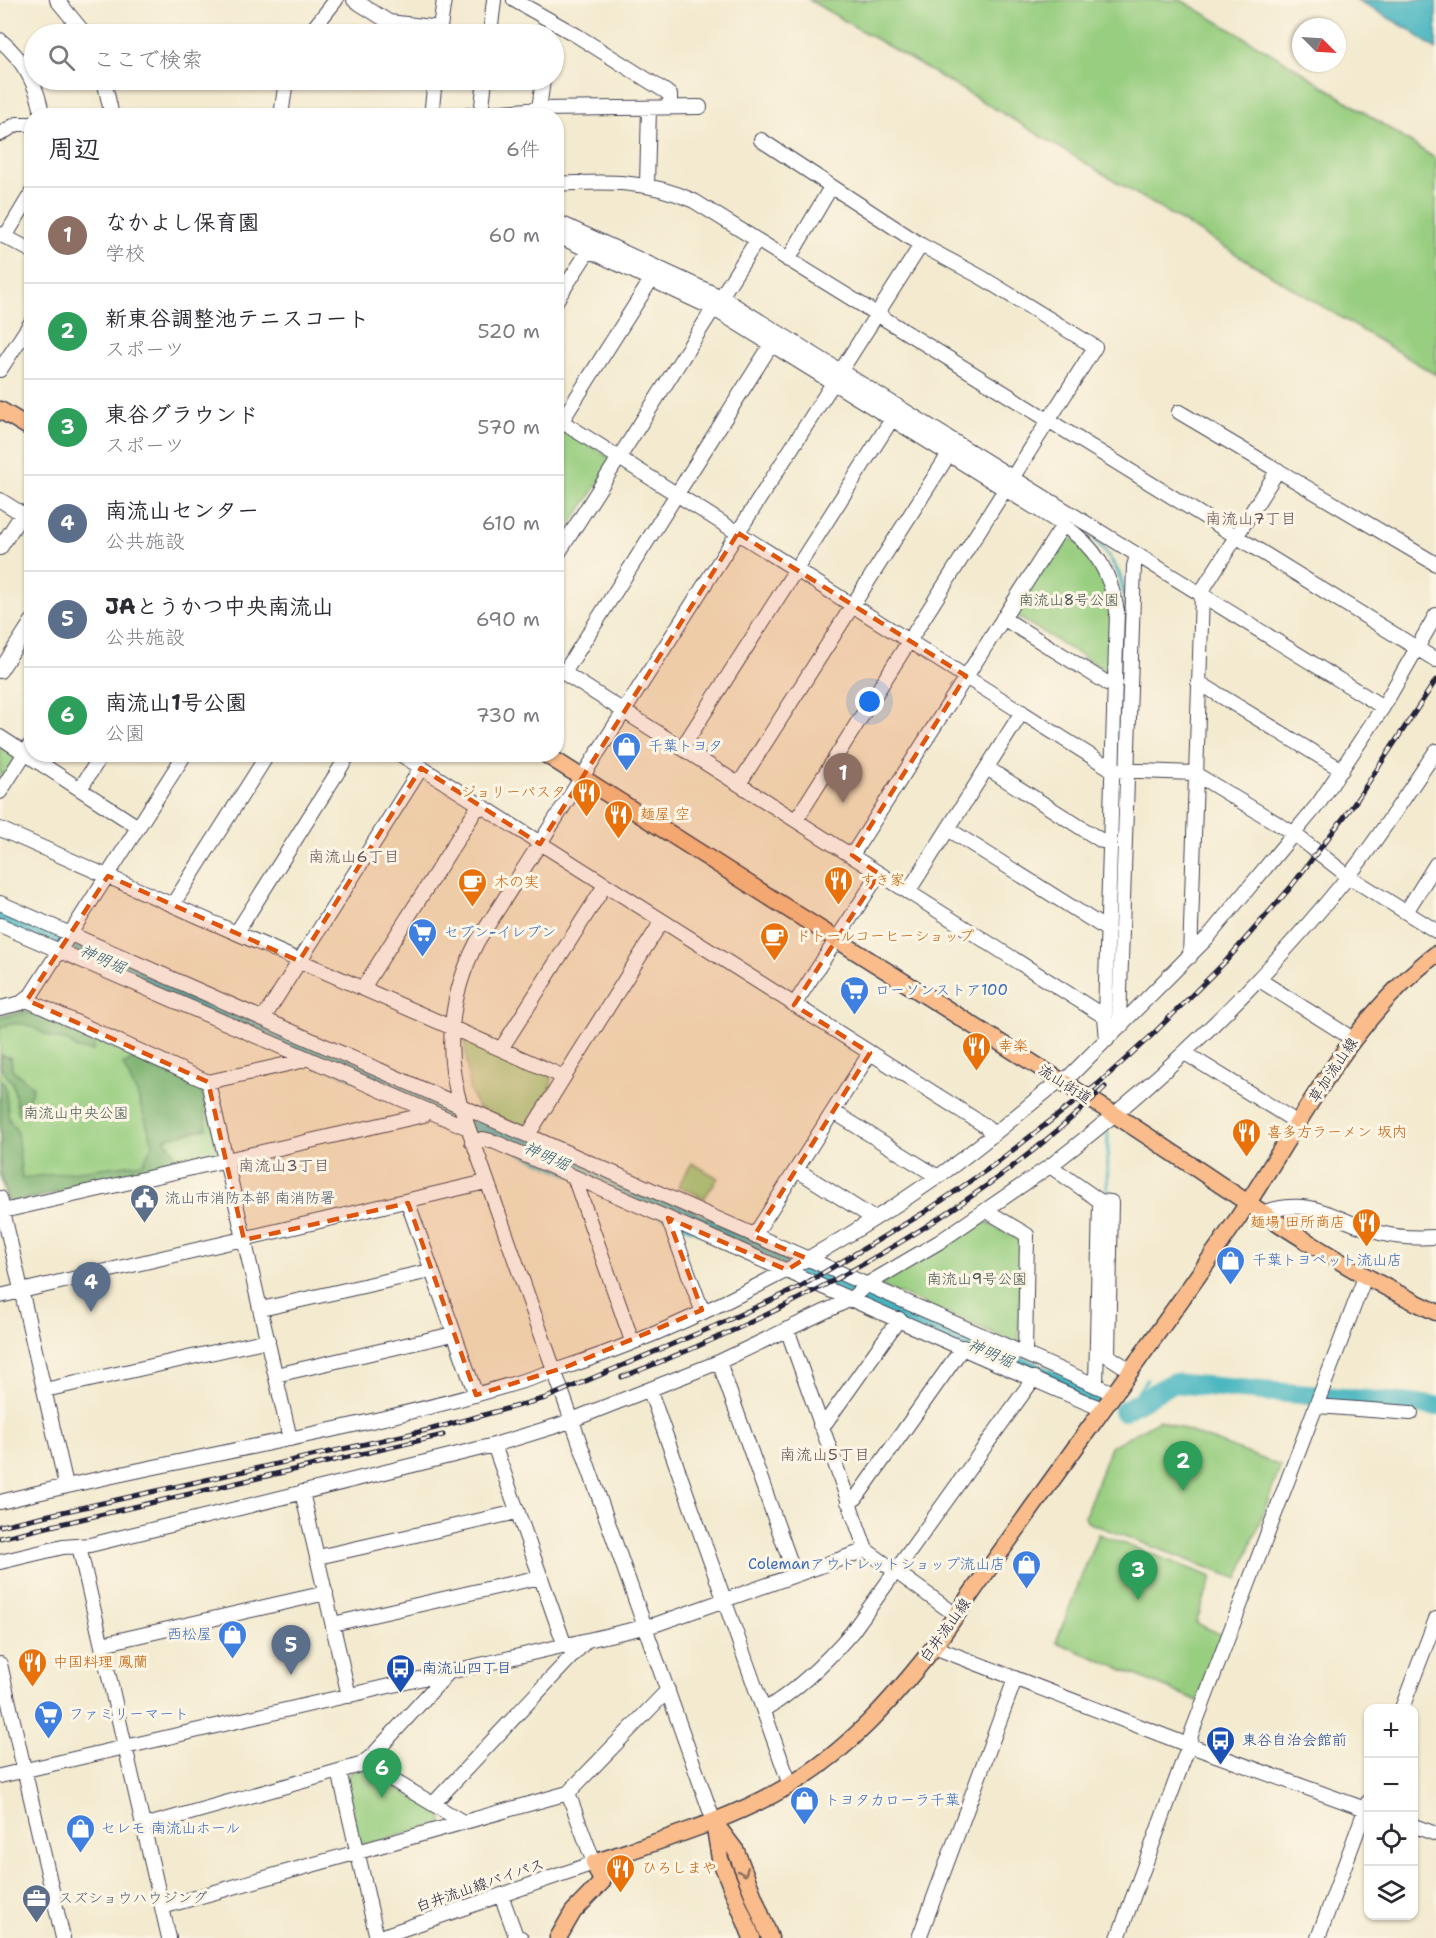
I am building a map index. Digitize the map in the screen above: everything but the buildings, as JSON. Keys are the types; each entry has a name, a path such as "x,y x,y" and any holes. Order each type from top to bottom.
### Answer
{"main road":[{"path":"0,410 24,424"},
{"name":"流山街道","path":"557,762 1113,1114 1365,1277 1436,1312"},
{"name":"草加流山線","path":"1248,1202 1353,1039 1401,984 1436,954"},
{"name":"白井流山線","path":"594,1863 714,1822 790,1785 852,1738 882,1710 934,1647 1248,1202"},
{"path":"714,1822 720,1858 752,1938"},
{"path":"714,1822 736,1851 770,1938"},
{"path":"558,1938 573,1912 602,1882 594,1863"}],"street":[{"path":"58,0 77,24"},
{"path":"317,24 336,0"},
{"path":"354,0 389,22 400,24"},
{"path":"441,24 444,0"},
{"path":"491,24 494,0"},
{"path":"514,0 545,24"},
{"path":"564,36 665,91 670,95 670,106"},
{"path":"0,40 24,67"},
{"path":"35,90 40,108"},
{"path":"106,90 110,108"},
{"path":"282,108 285,90"},
{"path":"432,108 434,90"},
{"path":"483,108 484,90"},
{"path":"539,108 542,90"},
{"path":"564,109 700,107"},
{"path":"647,184 649,108"},
{"path":"0,134 17,124 24,124"},
{"path":"761,140 921,244 981,277 1095,347 796,820"},
{"path":"564,184 626,182 647,184 694,201 1436,660"},
{"path":"788,260 831,187"},
{"path":"24,203 2,235 24,247"},
{"path":"564,224 721,297 836,377 891,419 949,454 1010,484 1081,537 1095,552 1110,580 1117,611 1116,683 1120,770 1119,1022 1122,1025"},
{"path":"564,239 714,309 771,345 836,377 1010,484 1137,556 1383,707"},
{"path":"564,542 620,458 757,240"},
{"path":"714,1822 461,1109 453,1082 450,1026 466,964 921,244"},
{"path":"564,289 589,250"},
{"path":"564,414 651,280"},
{"path":"0,370 24,336"},
{"path":"564,664 677,494 771,345"},
{"path":"1179,412 1436,564"},
{"path":"682,748 891,419"},
{"path":"564,426 620,458 1022,712 1120,770 1194,772 1293,833 1348,876 1436,931"},
{"path":"739,784 949,454"},
{"path":"1190,957 1201,595 1278,470"},
{"path":"0,500 24,515"},
{"path":"0,548 24,520"},
{"path":"852,855 1063,525"},
{"path":"1107,1040 1105,1017 1110,841 1120,770 1134,566 1137,556"},
{"path":"0,1502 66,1485 290,1439 476,1395 554,1371 632,1341 787,1270 873,1218 938,1177 1061,1082 1107,1040 1190,957 1255,883 1319,803 1383,707 1436,615"},
{"path":"1003,618 1107,683 1116,683"},
{"path":"0,671 24,634"},
{"path":"564,673 1105,1017"},
{"path":"1198,682 1342,770"},
{"path":"908,892 1022,712"},
{"path":"0,737 24,746"},
{"path":"0,1562 79,1546 494,1445 573,1420 650,1390 718,1362 851,1299 866,1285 987,1211 1050,1166 1185,1053 1258,979 1348,876 1436,751"},
{"path":"0,792 24,754"},
{"path":"46,762 80,789 138,827"},
{"path":"80,789 97,762"},
{"path":"0,1008 27,1000 179,762"},
{"path":"173,904 263,762"},
{"path":"237,932 344,762"},
{"path":"413,762 987,1127 992,1135"},
{"path":"263,1019 422,768"},
{"path":"987,768 1102,841 1110,841"},
{"path":"363,988 479,805"},
{"path":"0,829 564,1077"},
{"path":"948,829 1108,930"},
{"path":"1406,912 1436,864"},
{"path":"794,1005 879,874"},
{"path":"501,1049 605,885"},
{"path":"0,903 64,943 302,1058 426,1112 467,1127"},
{"path":"528,1135 662,921"},
{"path":"0,925 64,943 263,1019 461,1109 528,1135 1113,1393"},
{"path":"1258,979 1353,1039"},
{"path":"27,1000 208,1082 302,1058"},
{"path":"754,1236 870,1053"},
{"path":"1185,1053 1298,1123"},
{"path":"208,1082 290,1439"},
{"path":"66,1485 2,1204 227,1161 424,1115 426,1112"},
{"path":"834,1112 938,1177"},
{"path":"472,1142 488,1139 787,1270 842,1297 899,1319 1102,1409"},
{"path":"1050,1166 1106,1201"},
{"path":"797,1170 873,1218"},
{"path":"574,1177 632,1341"},
{"path":"0,1296 408,1203 486,1182"},
{"path":"1106,1201 1108,1356 1130,1370"},
{"path":"1096,1386 1106,1201"},
{"path":"408,1203 430,1271 476,1395"},
{"path":"1264,1212 1283,1206 1305,1205 1390,1236 1436,1237"},
{"path":"987,1211 1027,1235 1025,1354"},
{"path":"668,1218 702,1310"},
{"path":"261,1309 430,1271"},
{"path":"1118,1938 1188,1745 1365,1277"},
{"path":"820,1425 826,1422 899,1319"},
{"path":"787,1329 866,1550 956,1615"},
{"path":"276,1375 453,1334"},
{"path":"45,1390 267,1340"},
{"path":"848,1502 856,1498 963,1347"},
{"path":"718,1362 795,1575"},
{"path":"764,1710 824,1664 852,1632 1034,1378"},
{"path":"650,1390 790,1785"},
{"path":"1318,1404 1411,1413"},
{"path":"494,1445 565,1646"},
{"path":"302,1492 349,1696"},
{"path":"318,1557 517,1512"},
{"path":"79,1546 169,1938"},
{"path":"0,1776 447,1674 645,1626 866,1550"},
{"path":"333,1624 540,1577"},
{"path":"102,1644 326,1593"},
{"path":"1404,1704 1436,1619"},
{"path":"434,1803 586,1641"},
{"path":"934,1647 1188,1745 1364,1805"},
{"path":"0,1664 63,1938"},
{"path":"144,1826 364,1763 447,1674"},
{"path":"919,1938 1015,1679"},
{"path":"162,1906 568,1793 668,1690"},
{"path":"364,1763 463,1822"},
{"path":"339,1771 377,1938"},
{"path":"568,1793 594,1863"},
{"path":"1318,1938 1365,1812"},
{"path":"1418,1828 1436,1834"},
{"name":"白井流山線バイパス","path":"377,1938 594,1863"},
{"path":"501,1895 517,1938"}],"highlighted area":[{"path":"738,533 966,676 852,855 879,874 794,1005 870,1053 754,1236 806,1258 787,1270 668,1218 702,1310 566,1367 476,1395 408,1203 244,1240 208,1082 27,1000 108,876 299,961 421,768 540,844"}],"green space":[{"path":"809,0 1181,0 1292,66 1292,72 1302,72 1436,159 1436,375 1021,124"},
{"path":"564,430 614,460 564,535"},
{"name":"南流山8号公園","path":"1063,532 1093,554 1111,597 1111,674 1013,614"},
{"path":"0,745 18,756 0,785"},
{"name":"南流山中央公園","path":"25,1010 199,1084 205,1091 218,1150 215,1157 13,1204 6,1200 0,1175 0,1015"},
{"path":"24,1013 35,1014 95,1042 93,1051 77,1049 66,1040 57,1039 28,1025 11,1024 0,1028 0,1018"},
{"path":"464,1037 552,1077 542,1104 521,1126 477,1107 469,1088"},
{"path":"2,1055 11,1058 12,1069 33,1087 23,1115 18,1114 13,1084 0,1066"},
{"path":"133,1059 198,1087 202,1094 207,1128 164,1139 173,1150 175,1162 13,1202 7,1198 0,1169 0,1079 5,1085 9,1119 17,1131 22,1178 143,1163 153,1144 137,1094 123,1065"},
{"path":"692,1163 718,1178 704,1198 678,1186"},
{"name":"南流山9号公園","path":"986,1222 1021,1241 1019,1344 879,1285"},
{"path":"1159,1420 1281,1466 1238,1579 1087,1522 1085,1516 1110,1447"},
{"path":"1098,1534 1212,1577 1196,1623 1222,1635 1198,1701 1056,1642"},
{"path":"364,1768 443,1815 442,1824 365,1845 359,1841 346,1781 349,1773"}],"water":[{"path":"1357,0 1436,0 1436,50 1410,30"}],"waterway":[{"path":"1087,530 1111,561 1122,584 1126,614 1123,689"},
{"name":"神明堀","path":"0,913 1094,1399"},
{"path":"1112,1022 1114,978"},
{"path":"1107,1199 1108,1133"},
{"path":"1123,1411 1147,1380"},
{"name":"神明堀","path":"1123,1411 1172,1383 1436,1406"}],"railway":[{"path":"0,1526 432,1429 546,1398 798,1288 925,1212 991,1167 1098,1084 1151,1036 1226,961 1290,888 1354,804 1436,680"},
{"path":"622,1377 750,1322 879,1255 940,1217 999,1176 1054,1133 1105,1087"},
{"path":"0,1538 443,1435"}],"place":[{"name":"千葉トヨタ","path":"627,772"},
{"name":"なかよし保育園","path":"843,803"},
{"name":"ジョリーパスタ","path":"587,818"},
{"name":"麺屋 空","path":"619,840"},
{"name":"すき家","path":"839,906"},
{"name":"木の実","path":"473,908"},
{"name":"セブン-イレブン","path":"423,958"},
{"name":"ドトールコーヒーショップ","path":"775,962"},
{"name":"ローソンストア100","path":"854,1016"},
{"name":"幸楽","path":"977,1072"},
{"name":"喜多方ラーメン 坂内","path":"1246,1158"},
{"name":"流山市消防本部 南消防署","path":"144,1224"},
{"name":"麺場 田所商店","path":"1366,1248"},
{"name":"千葉トヨペット流山店","path":"1231,1286"},
{"name":"南流山センター","path":"91,1312"},
{"name":"新東谷調整池テニスコート","path":"1183,1491"},
{"name":"Colemanアウトレットショップ流山店","path":"1026,1590"},
{"name":"東谷グラウンド","path":"1138,1600"},
{"name":"西松屋","path":"233,1660"},
{"name":"JAとうかつ中央南流山","path":"291,1675"},
{"name":"中国料理 鳳蘭","path":"32,1688"},
{"name":"南流山四丁目","path":"401,1694"},
{"name":"ファミリーマート","path":"48,1740"},
{"name":"東谷自治会館前","path":"1221,1766"},
{"name":"南流山1号公園","path":"382,1798"},
{"name":"トヨタカローラ千葉","path":"804,1826"},
{"name":"セレモ 南流山ホール","path":"80,1854"},
{"name":"ひろしまや","path":"621,1894"},
{"name":"スズショウハウジング","path":"37,1924"}],"district":[{"name":"南流山7丁目","path":"1251,518"},
{"name":"南流山6丁目","path":"354,856"},
{"name":"南流山3丁目","path":"284,1165"},
{"name":"南流山5丁目","path":"825,1454"}]}
